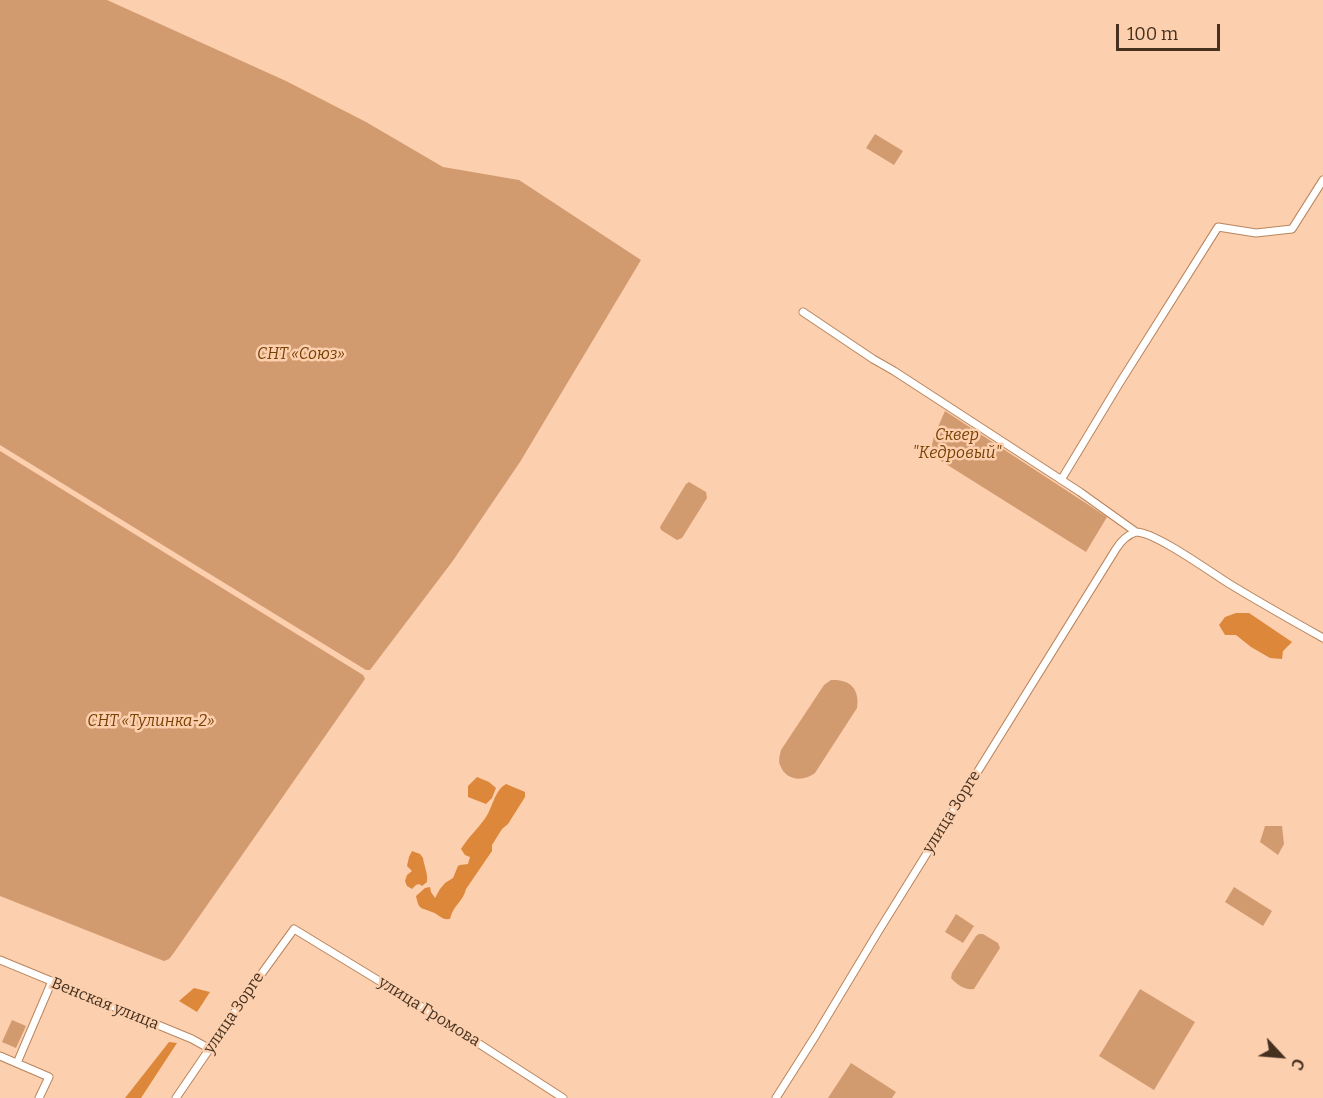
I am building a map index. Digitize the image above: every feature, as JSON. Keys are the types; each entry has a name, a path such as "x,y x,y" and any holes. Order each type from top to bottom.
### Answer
{"street":[{"path":"1061,480 1218,227 1256,233 1292,229 1323,180"},
{"path":"802,312 1080,492 1136,532 1162,541 1227,583 1323,638"},
{"name":"улица Зорге","path":"776,1098 1116,549 1128,535 1136,532"},
{"name":"улица Зорге","path":"176,1098 294,929"},
{"name":"улица Громова","path":"294,929 422,1007 562,1098"},
{"name":"Венская улица","path":"0,960 210,1049"},
{"path":"17,1063 52,981"},
{"path":"0,1056 49,1077 39,1098"}],"green space":[{"name":"СНТ «Союз»","path":"0,0 107,0 286,81 366,122 443,167 519,180 641,260 520,462 452,562 370,670 366,670 0,445"},
{"path":"875,134 903,151 894,165 866,148"},
{"name":"Сквер \"Кедровый\"","path":"945,411 1107,517 1086,552 930,454 934,436"},
{"name":"СНТ «Тулинка-2»","path":"0,451 363,675 365,679 173,954 164,961 0,896"},
{"path":"689,482 706,492 707,498 682,538 677,540 660,527"},
{"path":"831,680 844,681 852,686 857,695 857,708 815,773 800,779 791,777 780,765 781,750 824,685"},
{"path":"1265,826 1282,826 1284,844 1278,855 1260,842"},
{"path":"1234,887 1272,911 1263,926 1225,902"},
{"path":"956,914 974,926 963,943 945,932"},
{"path":"979,934 998,943 1000,948 974,989 968,989 961,987 951,978 952,973"},
{"path":"1140,989 1195,1022 1154,1090 1099,1056"},
{"path":"12,1020 26,1026 16,1048 2,1042"},
{"path":"851,1063 896,1092 892,1098 828,1098"}],"shaded area":[{"path":"1236,613 1249,613 1292,642 1283,651 1282,659 1270,658 1236,635 1225,635 1219,625 1225,617"},
{"path":"477,777 496,788 492,798 486,804 468,797 468,786"},
{"path":"506,784 525,792 525,797 492,845 492,851 453,910 450,919 442,918 421,908 416,896 425,888 430,887 435,898 445,883 453,878 458,866 468,864 470,857 465,855 461,849 486,817 496,795"},
{"path":"412,851 423,858 427,882 422,886 416,885 412,889 405,881 407,875 412,871 407,866"},
{"path":"194,988 210,992 197,1012 179,1001"},
{"path":"169,1042 177,1043 141,1098 125,1098"}]}
